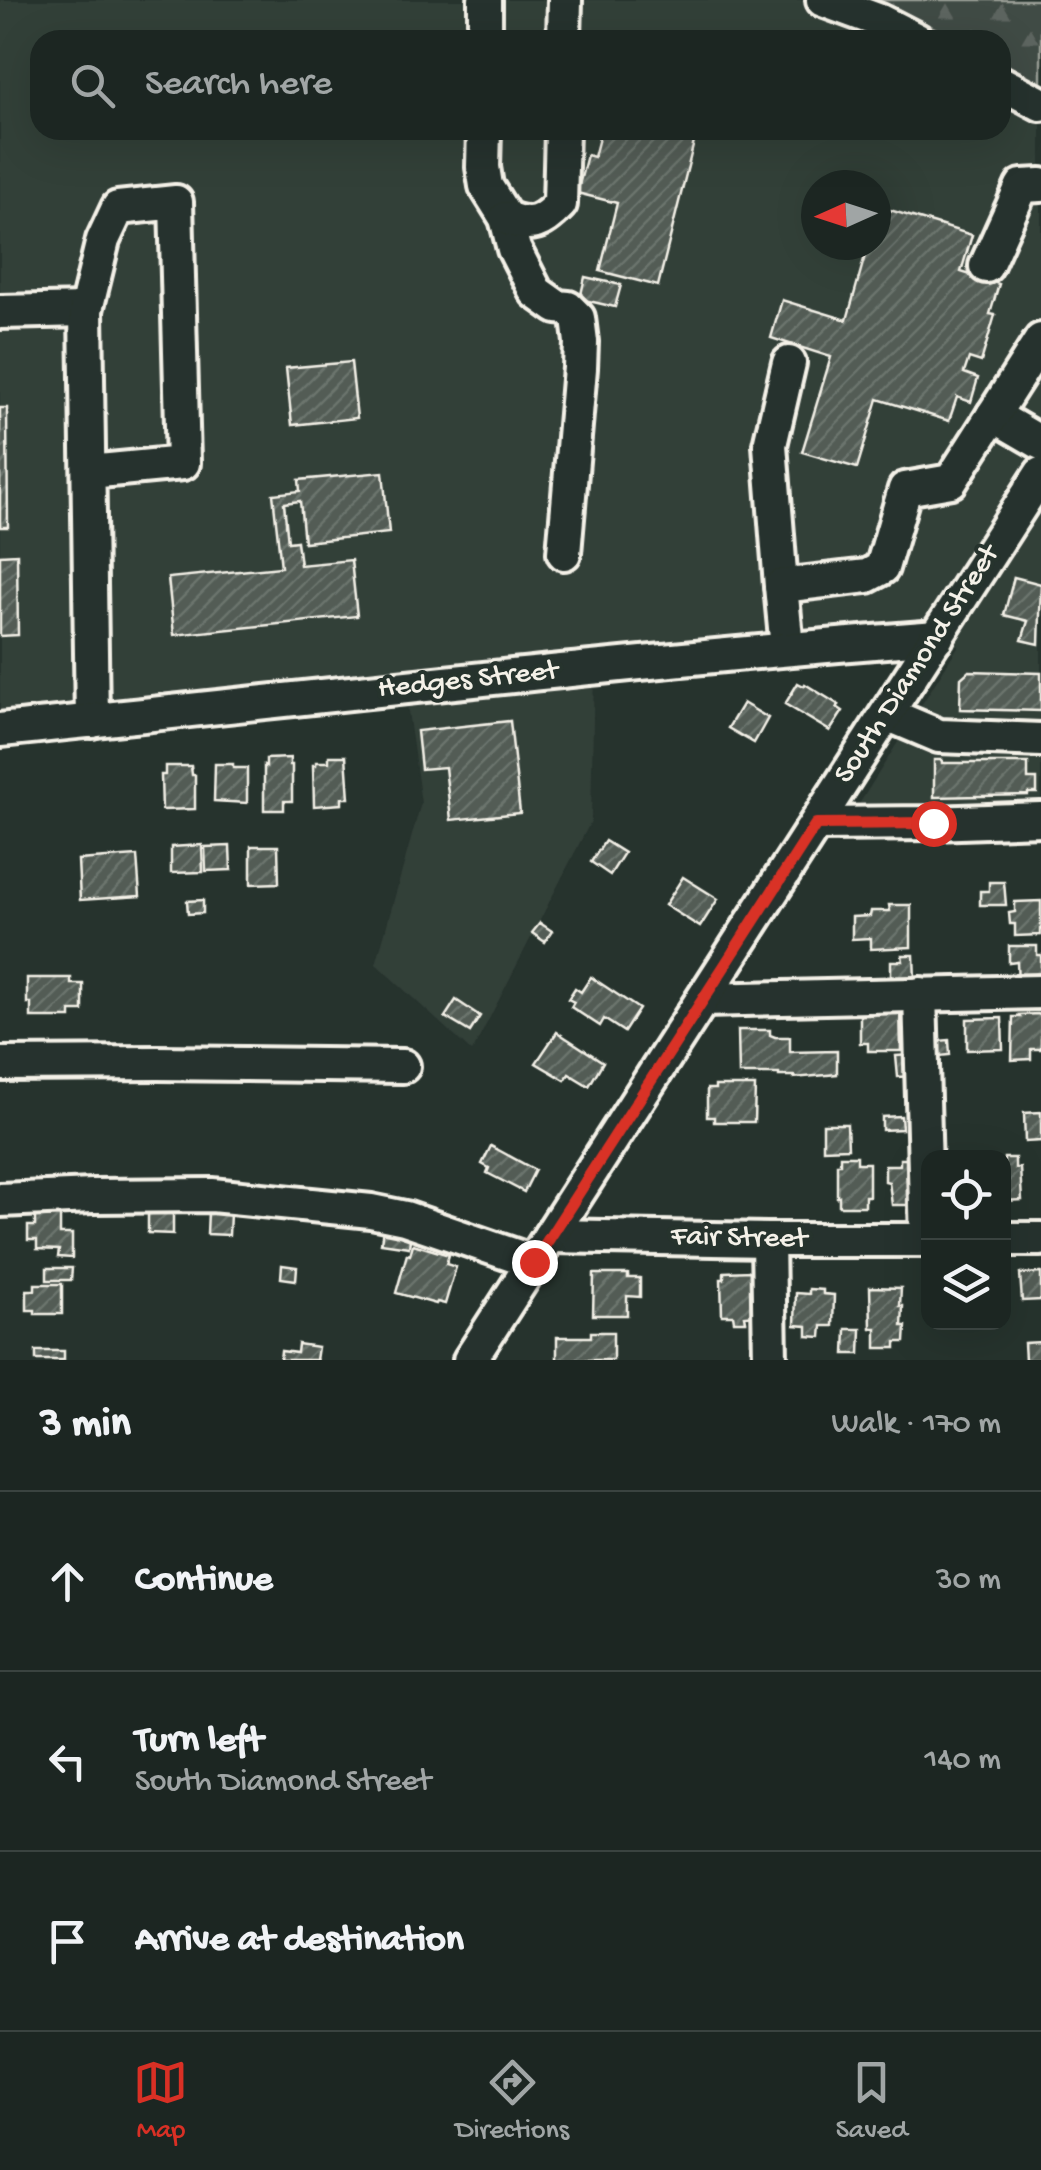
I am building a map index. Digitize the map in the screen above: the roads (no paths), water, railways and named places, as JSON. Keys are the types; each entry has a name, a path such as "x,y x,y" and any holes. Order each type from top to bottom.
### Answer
{"street":[{"path":"485,0 485,30"},
{"path":"564,30 565,0"},
{"path":"823,0 898,30"},
{"path":"1011,88 1041,104"},
{"path":"484,140 486,186 506,218 514,249 536,292 557,307 568,308 578,318 580,368 564,552"},
{"path":"506,218 531,224 547,218 560,204 562,140"},
{"path":"986,266 1022,186 1041,185"},
{"path":"89,472 183,464 176,202 118,208 104,240 86,310 92,721"},
{"path":"0,312 86,310"},
{"path":"781,586 867,576 882,568 905,489 951,480 1041,340"},
{"path":"787,648 770,444 789,363"},
{"path":"993,416 1041,444"},
{"name":"South Diamond Street","path":"470,1360 1041,474"},
{"name":"Hedges Street","path":"0,730 787,648 937,636"},
{"path":"888,714 939,736 1041,740"},
{"path":"816,824 1041,819"},
{"path":"703,1000 1041,992"},
{"path":"920,994 925,1150"},
{"path":"0,1064 403,1066"},
{"name":"Fair Street","path":"0,1200 212,1196 371,1210 542,1249 768,1240 921,1240"},
{"path":"1011,1240 1041,1239"},
{"path":"768,1240 770,1360"}]}
